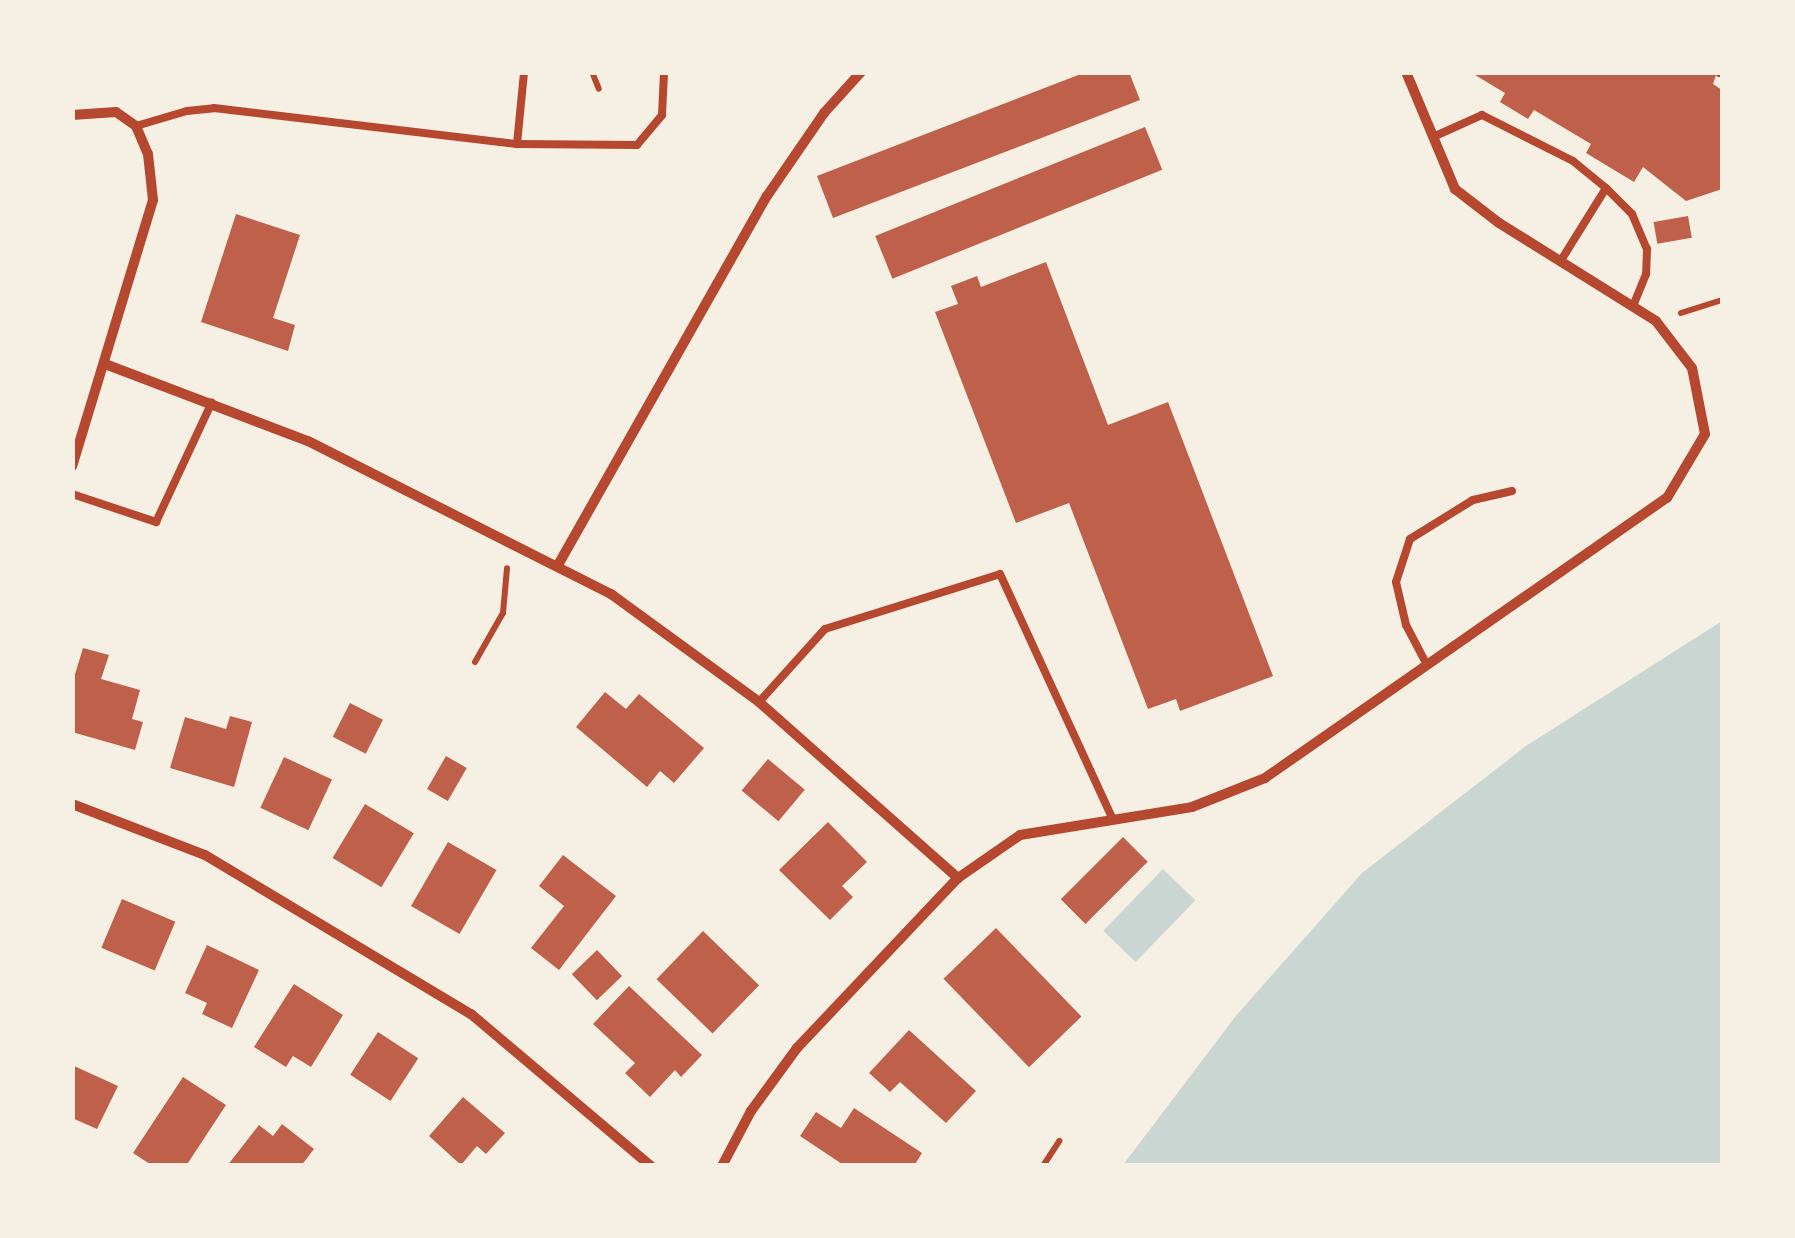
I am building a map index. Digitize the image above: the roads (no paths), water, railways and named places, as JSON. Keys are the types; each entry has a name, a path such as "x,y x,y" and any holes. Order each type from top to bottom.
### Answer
{"street":[{"path":"558,564 767,196 824,113 862,72"},
{"path":"722,1166 751,1111 796,1048 958,878 1020,834 1192,807 1266,778 1667,498 1705,434 1692,368 1656,321 1560,262 1454,188 1406,72"},
{"path":"72,114 116,112 136,126 148,154 152,200 72,466"},
{"path":"105,364 308,441 558,564 650,620 759,702 958,878"},
{"path":"72,804 205,854 471,1014 651,1166"}],"lane":[{"path":"518,144 524,72"},
{"path":"136,126 186,111 214,108 518,144 637,145 662,115 664,72"},
{"path":"1433,137 1482,116 1573,161 1606,188 1632,214 1647,249 1646,274 1633,306"},
{"path":"1560,262 1606,188"},
{"path":"72,494 156,522 212,402"},
{"path":"1427,664 1406,625 1396,582 1410,539 1473,500 1512,491"},
{"path":"759,702 825,629 1000,574 1112,817"}]}
